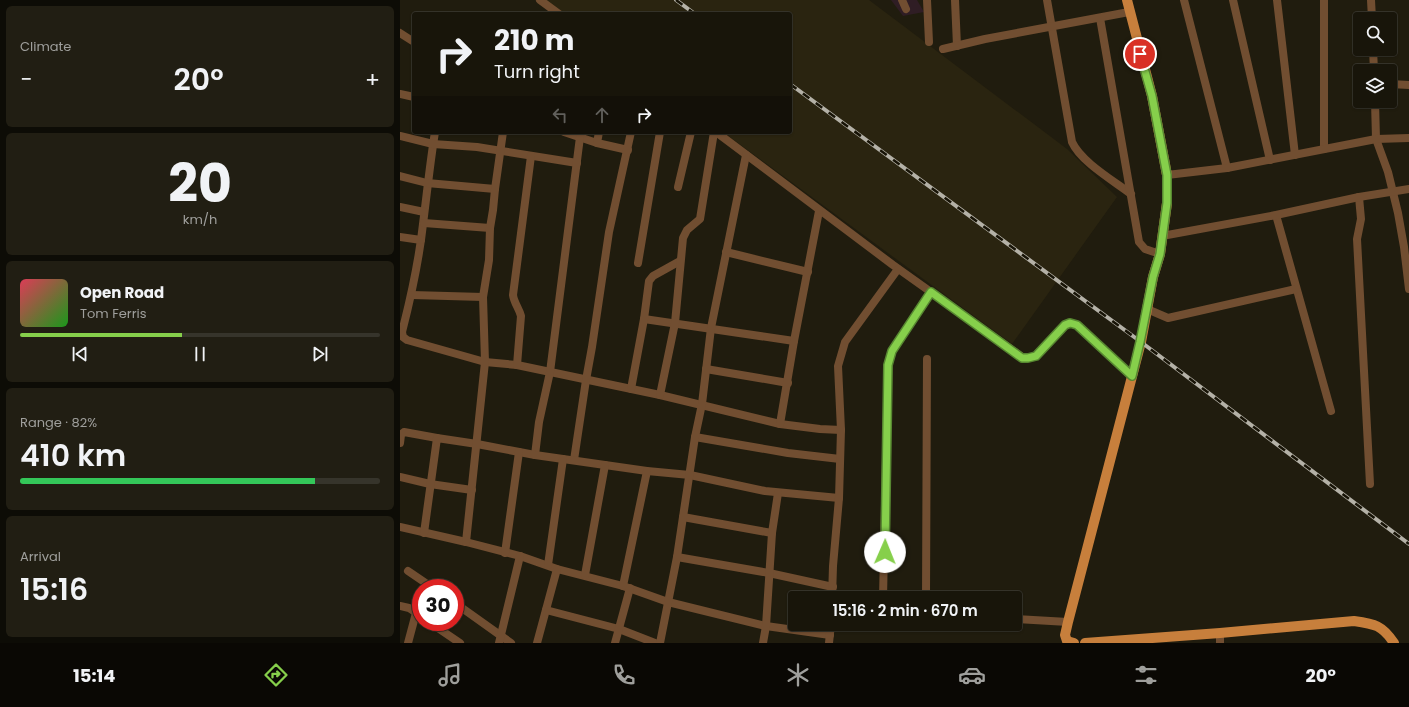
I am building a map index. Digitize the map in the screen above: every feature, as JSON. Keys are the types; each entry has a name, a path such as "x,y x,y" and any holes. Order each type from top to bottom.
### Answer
{"main road":[{"path":"1069,642 1065,635 1132,376 1153,277 1160,254 1167,203 1167,175 1152,96 1127,0"},
{"path":"1085,643 1220,638 1354,621 1372,624 1386,632 1394,643"}],"street":[{"path":"540,0 555,12"},
{"path":"902,0 906,9"},
{"path":"927,0 930,42"},
{"path":"955,0 957,46"},
{"path":"1047,0 1053,26 1072,142 1083,158 1131,194"},
{"path":"1184,0 1227,168"},
{"path":"1233,0 1270,160"},
{"path":"1277,0 1295,155"},
{"path":"1324,0 1324,149"},
{"path":"1371,0 1372,12"},
{"path":"942,49 1129,12"},
{"path":"1100,18 1139,242 1145,249 1160,254"},
{"path":"400,33 412,41"},
{"path":"1397,85 1409,86"},
{"path":"400,94 412,97"},
{"path":"1375,108 1376,139 1388,172 1407,247 1409,289"},
{"path":"435,134 427,183 424,223 412,295 402,332 403,337 407,340 485,362 517,365 660,395 780,424 841,430"},
{"path":"466,542 485,362 483,297 489,260 490,228 494,210 495,189 503,134"},
{"path":"570,134 597,143 628,150"},
{"path":"597,143 599,134"},
{"path":"574,460 609,232 631,134"},
{"path":"638,264 660,134"},
{"path":"678,187 691,134"},
{"path":"660,395 675,323 683,238 687,230 700,219 715,134"},
{"path":"718,134 819,211 1022,358 1036,356 1065,325 1070,323 1077,325 1132,376"},
{"path":"400,136 433,144 500,150 577,163"},
{"path":"535,455 539,422 550,372 580,137"},
{"path":"1167,175 1227,168 1376,139 1409,138"},
{"path":"660,643 677,557 695,437 702,404 711,328 746,155"},
{"path":"517,365 521,316 512,295 531,156"},
{"path":"400,176 427,183 495,189"},
{"path":"1162,236 1276,215 1359,197 1409,189"},
{"path":"1359,197 1361,219 1357,239 1370,484"},
{"path":"400,207 424,212"},
{"path":"780,424 819,211"},
{"path":"1276,215 1331,411"},
{"path":"424,223 490,228"},
{"path":"400,237 421,240"},
{"path":"726,252 808,272"},
{"path":"631,389 649,281 653,276 680,261"},
{"path":"832,591 839,498 841,430 838,366 846,342 898,269"},
{"path":"1147,309 1168,318 1296,289"},
{"path":"883,591 888,365 892,351 931,292"},
{"path":"412,295 483,297"},
{"path":"644,318 794,341"},
{"path":"926,591 928,359"},
{"path":"706,369 788,383"},
{"path":"400,443 401,435 404,432 535,455 647,471 690,475 778,492 839,498"},
{"path":"695,437 788,453 840,459"},
{"path":"424,533 436,438"},
{"path":"505,553 519,452"},
{"path":"548,566 562,459"},
{"path":"585,575 605,465"},
{"path":"615,643 627,587 647,471"},
{"path":"400,477 430,484 472,490"},
{"path":"763,643 766,626 772,533 778,492"},
{"path":"683,517 772,533"},
{"path":"400,527 520,556 557,569 627,587 668,602 766,626 829,639"},
{"path":"500,640 520,556"},
{"path":"677,557 769,573 832,587"},
{"path":"537,643 557,569"},
{"path":"408,570 420,579"},
{"path":"400,606 412,610"},
{"path":"546,610 619,629 655,643"},
{"path":"464,611 500,640 511,643"},
{"path":"1022,619 1068,622"},
{"path":"408,643 412,631"},
{"path":"442,631 460,643"}],"shaded area":[{"path":"543,0 869,0 1067,149 1117,197 1012,344 726,134 792,134 792,12 559,12"},
{"path":"891,0 917,0 924,12 903,16"}],"railway":[{"path":"676,0 692,12"},
{"path":"792,85 1141,342 1409,544"}],"route":[{"path":"885,552 888,365 892,351 931,292 1022,358 1036,356 1065,325 1070,323 1077,325 1132,376 1153,277 1160,254 1167,203 1167,175 1152,96 1140,54"}]}
